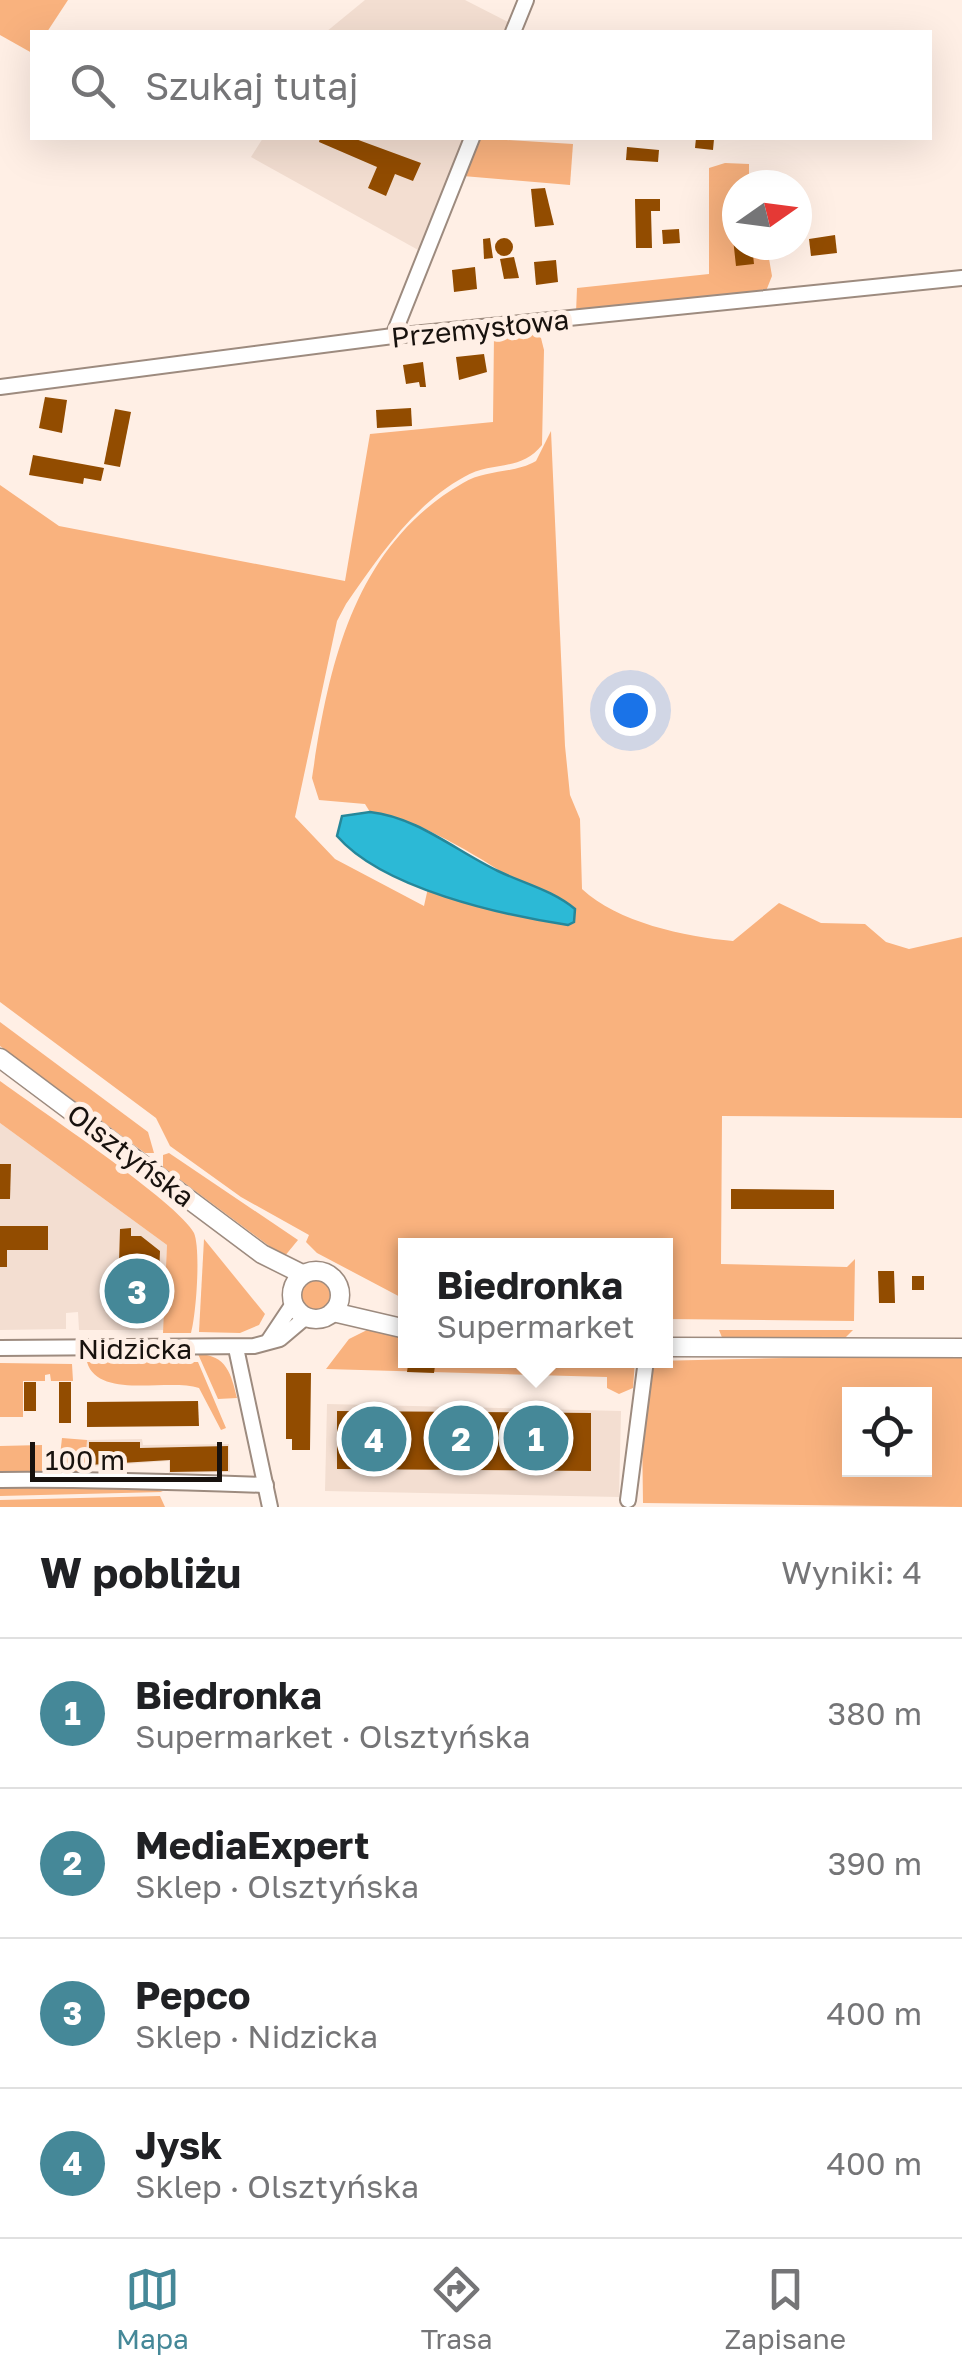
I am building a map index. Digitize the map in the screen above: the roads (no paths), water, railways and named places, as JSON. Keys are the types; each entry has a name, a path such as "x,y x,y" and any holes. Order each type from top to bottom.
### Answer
{"main road":[{"name":"Olsztyńska","path":"0,1058 262,1254 276,1273 298,1280"},
{"path":"317,1270 331,1276 337,1304 320,1319 299,1311 298,1280 317,1270"},
{"path":"337,1304 398,1326"},
{"path":"673,1348 962,1348"}],"street":[{"path":"514,30 526,0"},
{"path":"393,336 471,140"},
{"name":"Przemysłowa","path":"0,387 393,336 962,278"},
{"name":"Nidzicka","path":"0,1348 236,1348 269,1340 299,1311"},
{"path":"236,1348 270,1507"},
{"path":"628,1500 645,1368"},
{"path":"0,1480 130,1477 174,1484 266,1484"}],"water":[{"path":"370,812 420,828 498,871 557,897 575,909 574,922 568,925 478,906 383,871 357,855 337,836 342,816"}],"place":[{"name":"Pepco","path":"137,1291"},
{"name":"MediaExpert","path":"461,1438"},
{"name":"Biedronka","path":"536,1438"},
{"name":"Jysk","path":"374,1439"}]}
